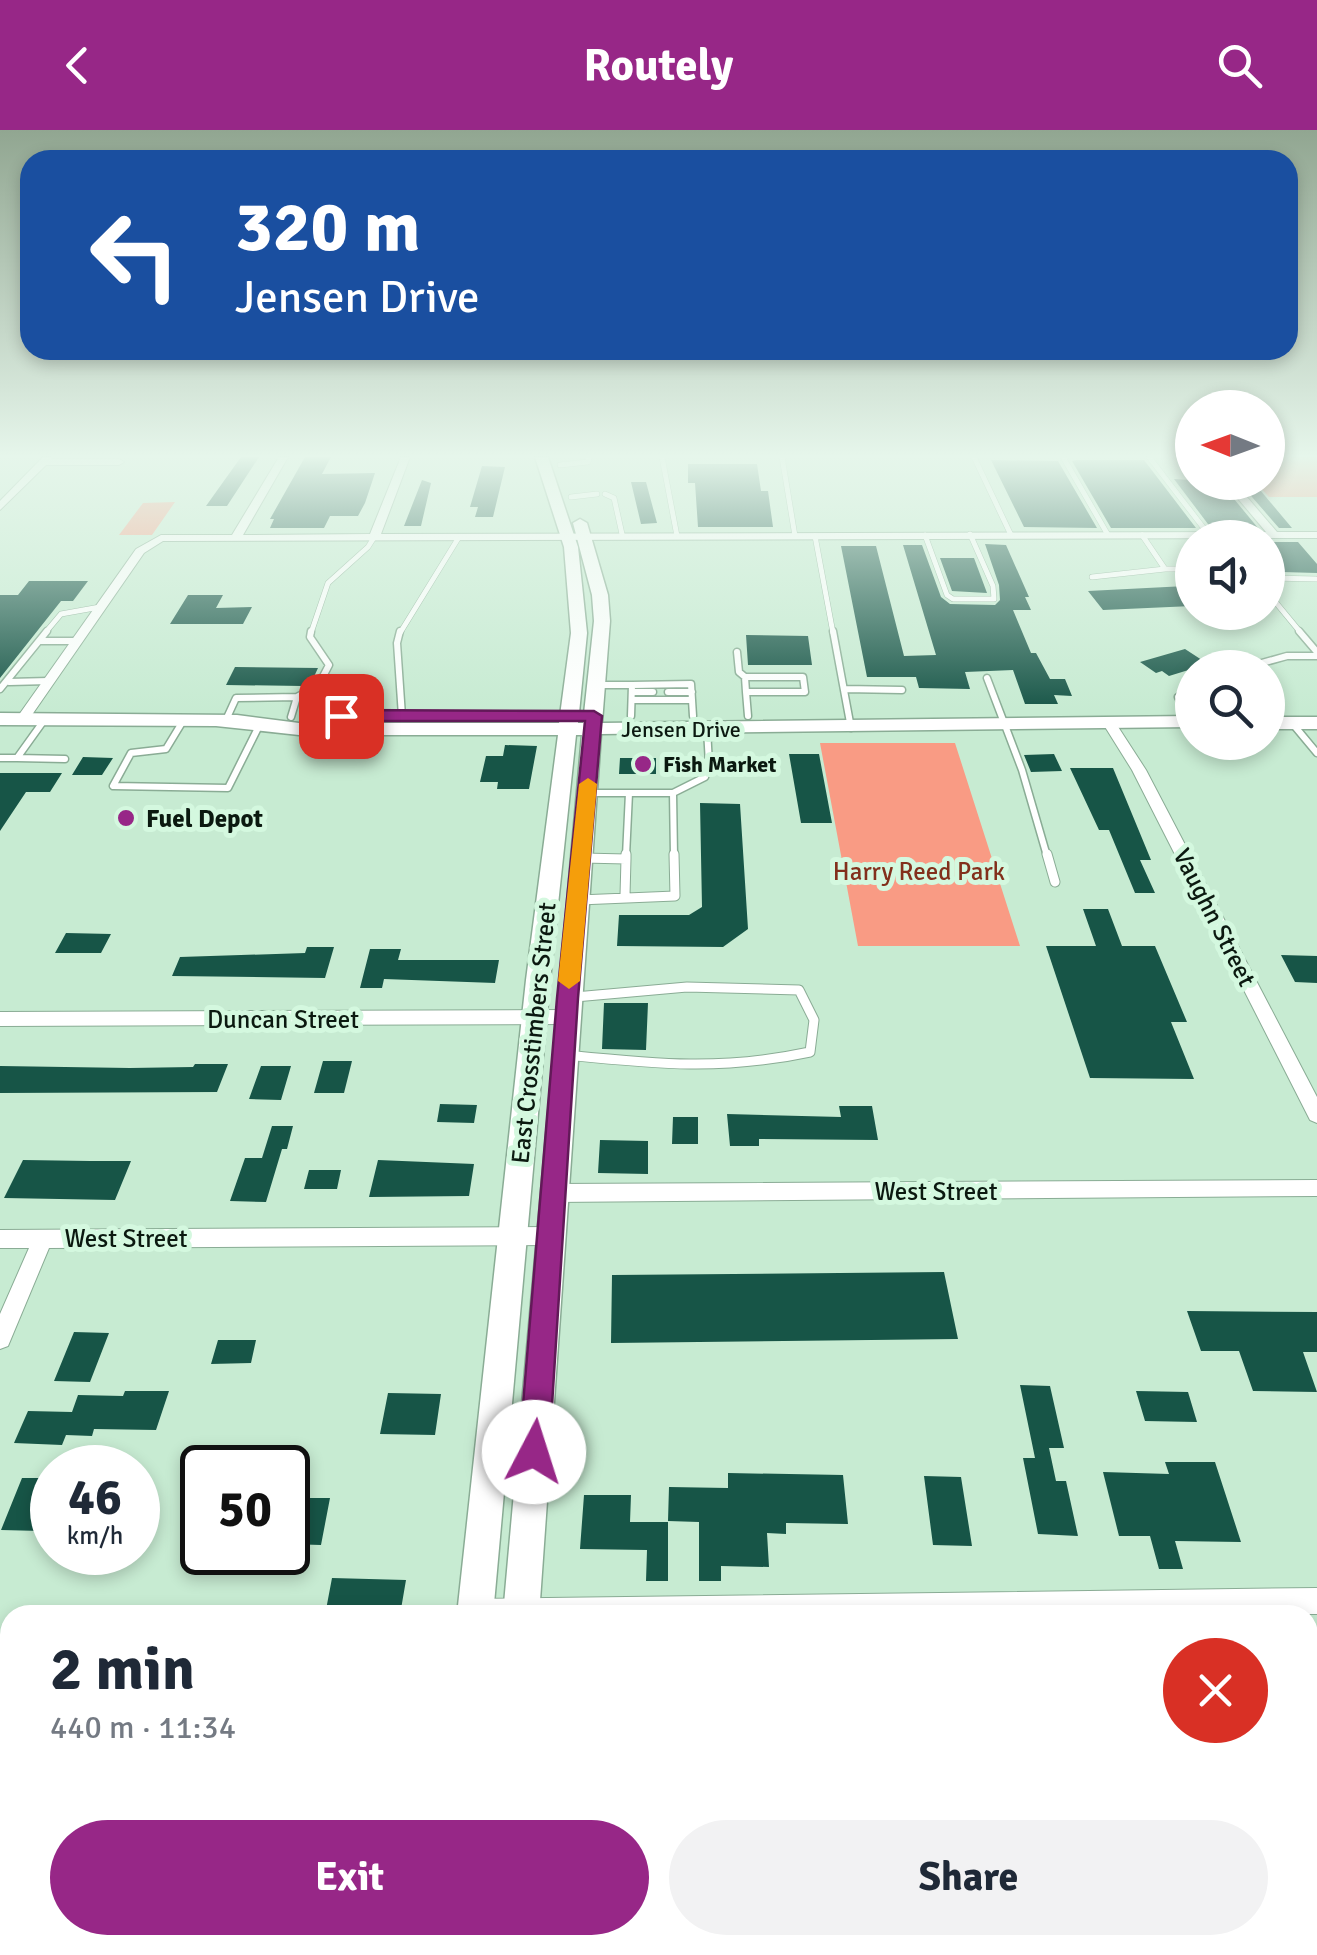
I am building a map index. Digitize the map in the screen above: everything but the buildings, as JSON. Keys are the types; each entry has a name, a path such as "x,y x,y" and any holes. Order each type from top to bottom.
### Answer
{"main road":[{"name":"East Crosstimbers Street","path":"476,1605 534,1017 579,633 576,542"},
{"name":"East Crosstimbers Street","path":"522,1605 567,1008 602,621 600,598 579,542"},
{"path":"577,597 600,598"},
{"name":"Jensen Drive","path":"593,723 632,698 748,716 850,723 1175,722"},
{"name":"Jensen Drive","path":"223,722 259,726 402,716 593,723 696,709 850,723"},
{"name":"Jensen Drive","path":"0,719 223,722 290,717 338,722 569,722"},
{"path":"1285,723 1317,723"},
{"path":"547,900 577,900"}],"street":[{"path":"22,719 145,545 154,542"},
{"name":"Vaughn Street","path":"1108,722 1139,770 1317,1115"},
{"name":"Duncan Street","path":"0,1019 534,1017 567,1008"},
{"name":"West Street","path":"554,1193 1317,1188"},
{"name":"West Street","path":"0,1239 551,1236"},
{"path":"0,1339 43,1239"},
{"path":"1133,1605 1317,1601"}],"lane":[{"path":"223,722 236,698 298,697 312,694 324,681 329,664 310,637 313,616 334,573 367,551 371,542"},
{"path":"402,716 397,642 402,624 456,542"},
{"path":"817,542 850,723"},
{"path":"928,542 947,595 953,599 994,599 993,586 974,542"},
{"path":"1147,542 1165,569"},
{"path":"1092,576 1175,569"},
{"path":"1285,578 1316,578"},
{"path":"0,690 65,611 100,608"},
{"path":"1285,615 1317,654"},
{"path":"39,642 76,642"},
{"path":"738,652 739,672 745,677 803,677 805,692 746,692"},
{"path":"1285,657 1317,654"},
{"path":"745,677 748,716"},
{"path":"988,678 1022,770 1055,882"},
{"path":"9,682 49,681"},
{"path":"587,793 672,793 705,776 709,764 691,684 632,698 596,685"},
{"path":"844,689 902,690"},
{"path":"632,698 653,692"},
{"path":"668,692 696,709"},
{"path":"290,717 298,697"},
{"path":"17,758 45,719"},
{"path":"183,722 166,749 131,754 113,786 228,788 259,726"},
{"path":"1292,723 1317,753"},
{"path":"0,758 65,758"},
{"path":"625,896 628,793"},
{"path":"577,900 675,896 672,793"},
{"path":"581,858 626,859"},
{"path":"564,1055 685,1067 768,1060 810,1052 814,1020 799,990 754,985 686,984 567,1008"}],"green space":[{"name":"Harry Reed Park","path":"820,743 955,743 1020,946 858,946"}],"slow traffic":[{"path":"569,981 588,784"}],"place":[{"name":"Fish Market","path":"643,764"},
{"name":"Fuel Depot","path":"126,818"}],"route":[{"path":"341,716 594,716 568,998 534,1452"}]}
